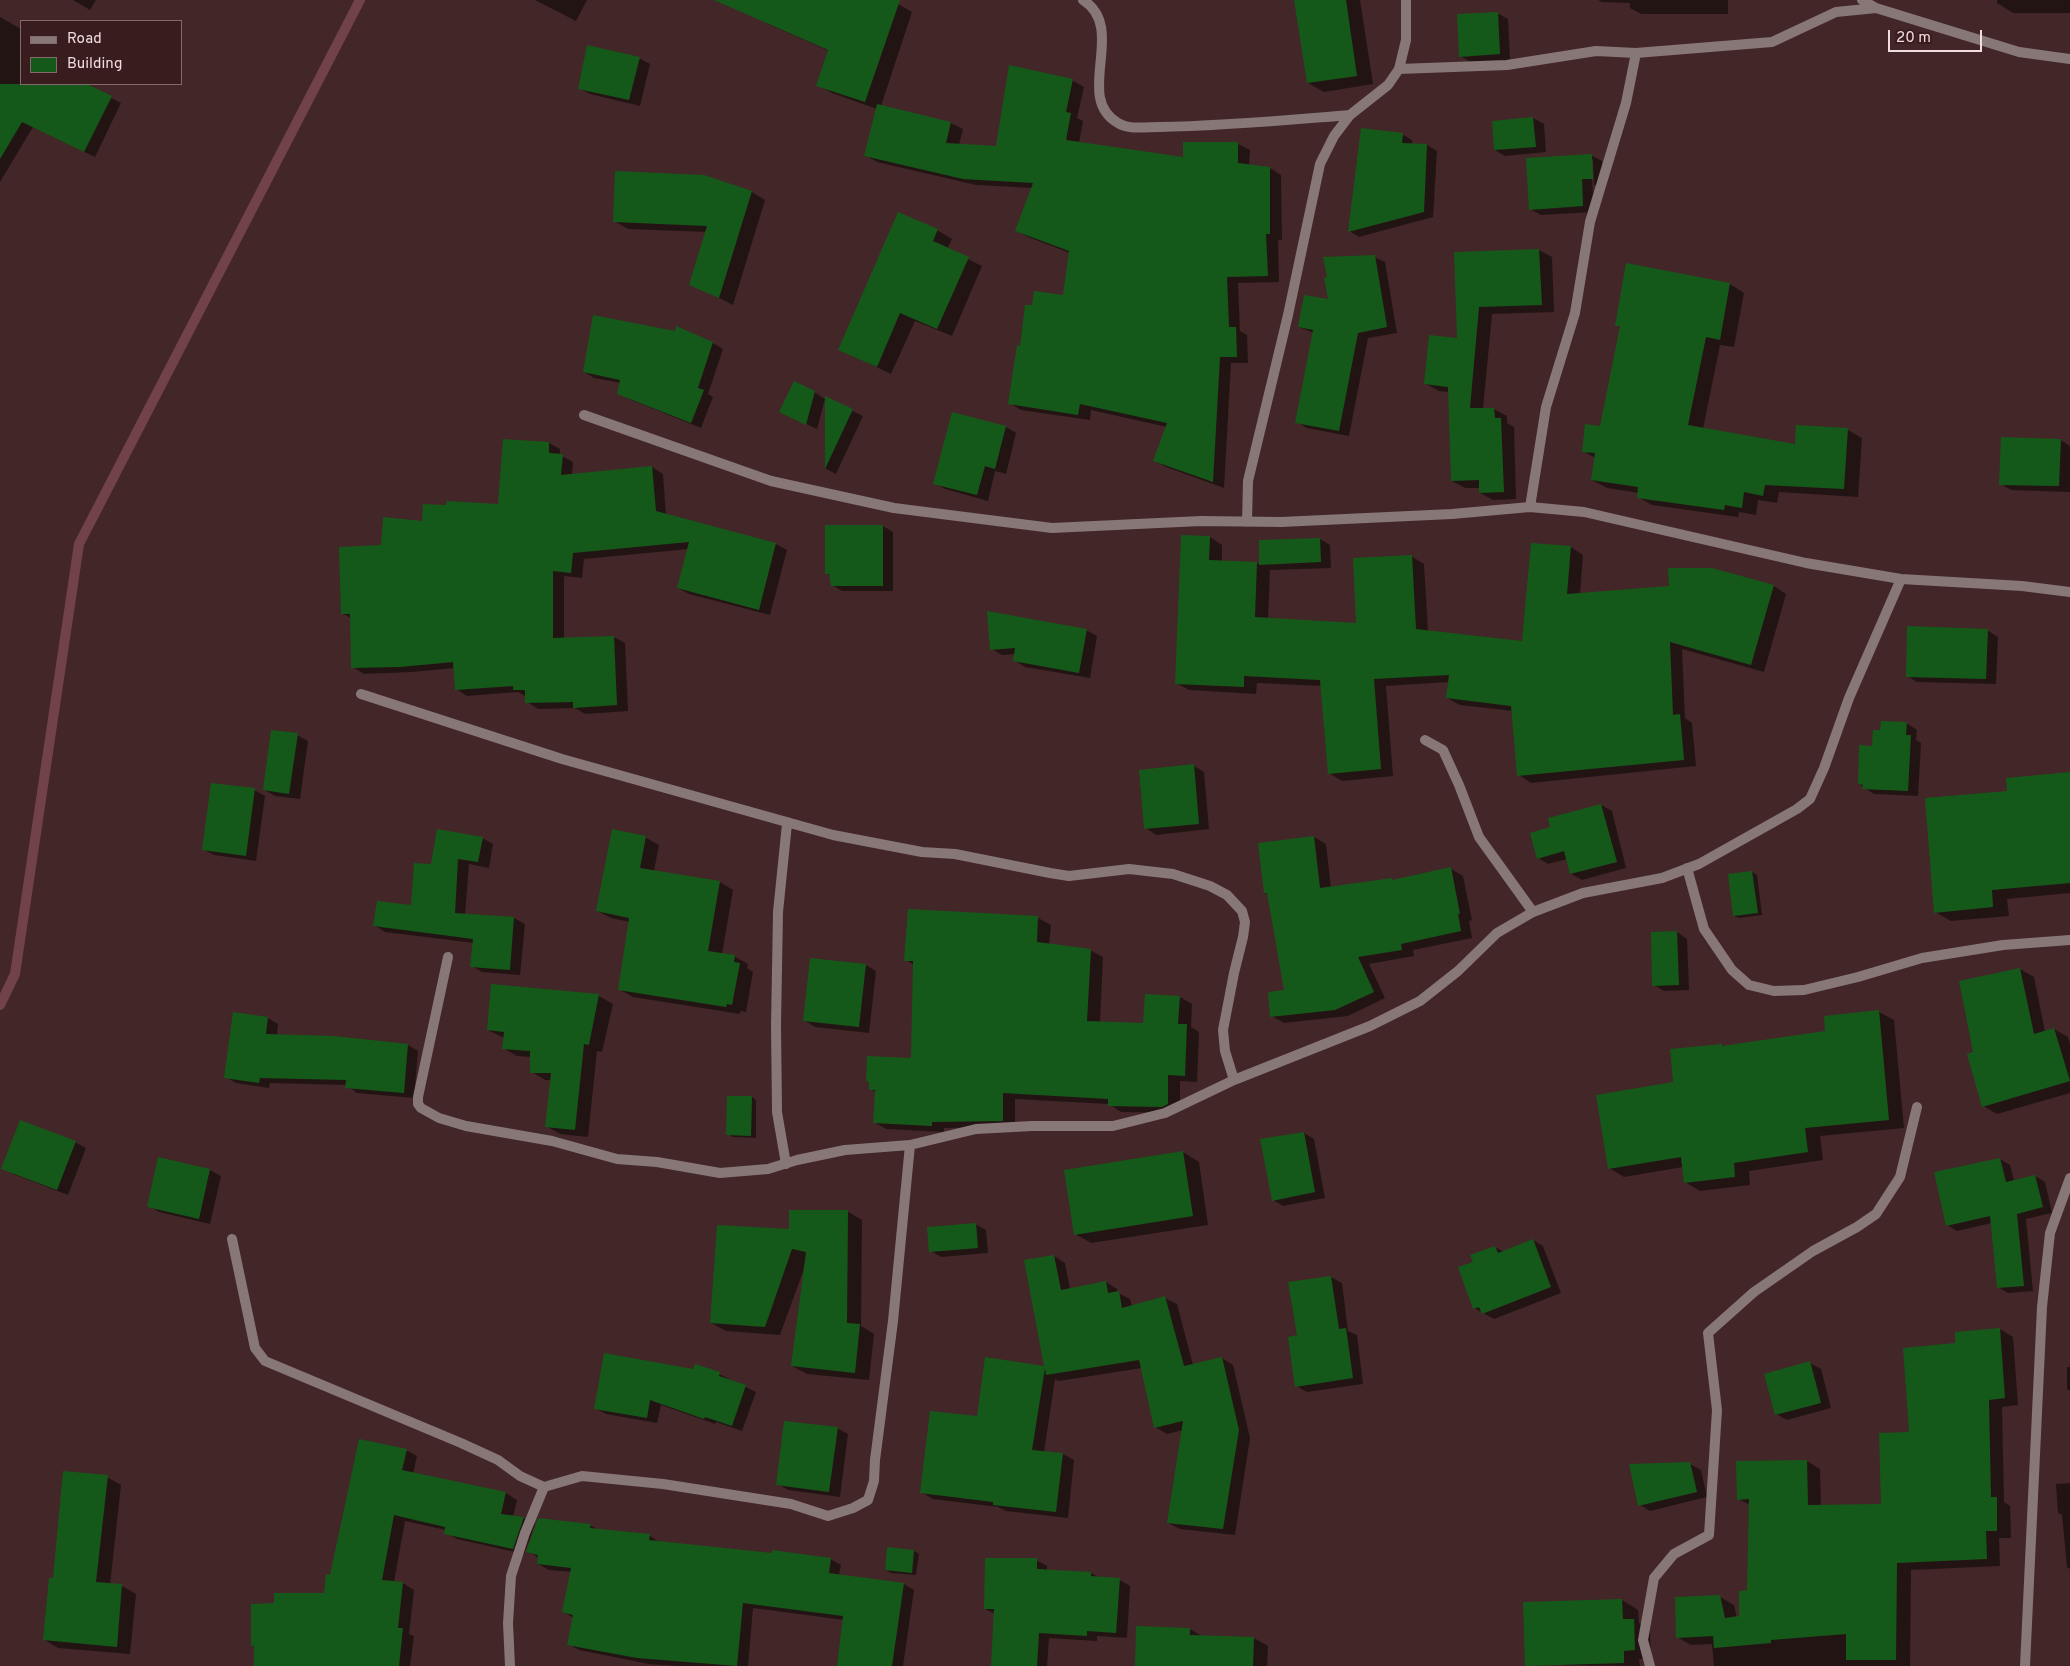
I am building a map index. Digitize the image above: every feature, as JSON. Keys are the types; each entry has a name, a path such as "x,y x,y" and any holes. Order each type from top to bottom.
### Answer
{"street":[{"path":"1083,0 1092,6 1100,18 1103,36 1099,95 1106,112 1118,124 1135,127 1179,127 1350,115"},
{"path":"1247,522 1246,497 1252,458 1288,315 1320,164 1334,136 1350,115 1388,85 1400,68 1406,40 1406,0"},
{"path":"1862,0 1876,8 2019,52 2070,59"},
{"path":"1400,68 1507,65 1596,51 1636,53 1772,42 1836,12 1876,8"},
{"path":"1530,506 1546,407 1575,313 1590,222 1626,103 1636,53"},
{"path":"584,415 771,481 894,508 1052,528 1201,521 1281,522 1452,514 1530,506 1584,512 1806,563 1901,579 2022,586 2070,592"},
{"path":"448,957 418,1097 418,1104 421,1108 439,1118 466,1126 552,1141 595,1151 617,1159 657,1162 720,1173 768,1169 845,1150 910,1145 976,1129 1032,1126 1113,1126 1165,1113 1234,1080 1370,1026 1420,1001 1458,971 1497,933 1533,912 1583,893 1662,878 1699,864 1797,809 1810,799 1824,768 1849,698 1901,579"},
{"path":"361,694 562,759 787,824 833,835 922,852 955,854 1069,876 1129,869 1173,874 1210,886 1227,895 1242,911 1245,922 1223,1030 1225,1052 1234,1080"},
{"path":"1425,740 1443,750 1460,785 1479,838 1533,912"},
{"path":"786,1164 777,1112 776,1025 778,912 787,824"},
{"path":"1687,868 1704,929 1732,970 1749,985 1774,991 1804,990 1858,977 1922,958 2003,945 2070,940"},
{"path":"1650,1666 1643,1640 1654,1578 1674,1554 1709,1536 1718,1410 1708,1333 1761,1287 1813,1251 1857,1227 1876,1214 1900,1177 1917,1107"},
{"path":"232,1239 255,1348 265,1361 461,1443 498,1460 520,1476 544,1487 582,1476 663,1484 791,1504 828,1516 853,1508 868,1500 874,1481 893,1321 910,1145"},
{"path":"2025,1666 2042,1308 2050,1234 2070,1178"},
{"path":"510,1666 508,1623 511,1576 525,1533 544,1487"}],"building":[{"path":"714,0 900,0 865,102 816,86 828,50"},
{"path":"1294,0 1346,0 1357,76 1307,83"},
{"path":"1498,12 1500,54 1459,57 1457,14"},
{"path":"587,45 640,57 629,100 578,89"},
{"path":"1009,65 1073,79 1066,112 1071,113 1066,140 1183,157 1183,142 1238,142 1238,163 1270,167 1270,234 1266,234 1268,276 1227,277 1229,327 1236,327 1237,357 1220,357 1213,482 1153,461 1167,423 1080,404 1078,415 1008,404 1017,345 1020,346 1025,305 1032,305 1034,291 1063,295 1069,251 1015,231 1033,183 963,179 864,156 877,104 951,122 946,143 996,146"},
{"path":"0,84 89,85 112,96 84,152 22,122 0,159"},
{"path":"1533,117 1536,147 1494,150 1492,121"},
{"path":"1361,128 1403,133 1402,143 1427,144 1424,212 1348,232"},
{"path":"1592,154 1593,179 1582,179 1583,206 1529,210 1526,158"},
{"path":"615,171 704,175 752,191 719,298 689,285 707,226 613,222"},
{"path":"898,212 938,229 933,241 969,257 937,329 900,313 877,367 838,350"},
{"path":"1539,249 1542,305 1479,307 1470,408 1494,408 1495,418 1501,418 1504,492 1479,493 1479,480 1451,481 1448,387 1424,384 1429,335 1457,338 1454,252"},
{"path":"1375,255 1387,327 1358,333 1339,431 1295,423 1313,330 1298,327 1304,295 1328,299 1324,278 1327,277 1323,257"},
{"path":"1626,263 1730,283 1720,340 1706,337 1688,425 1795,444 1796,425 1848,428 1844,489 1765,485 1763,496 1744,492 1742,508 1725,505 1724,510 1637,498 1638,487 1591,480 1595,453 1582,452 1585,424 1600,426 1620,326 1615,326"},
{"path":"593,315 675,331 676,326 713,342 698,388 704,390 691,423 617,394 620,380 583,372"},
{"path":"794,381 815,391 806,425 779,412"},
{"path":"825,396 853,409 825,469"},
{"path":"952,412 1006,426 995,469 985,466 977,495 933,484"},
{"path":"2001,437 2061,439 2059,486 1999,485"},
{"path":"503,439 549,442 549,453 563,454 561,475 652,466 656,511 776,543 759,610 677,588 689,542 573,553 571,573 553,571 553,638 614,636 617,705 573,708 573,702 525,703 525,690 513,690 513,686 455,690 453,662 400,667 351,668 350,614 341,614 339,547 381,545 383,517 422,521 423,504 446,505 447,501 498,504"},
{"path":"825,525 883,525 883,586 831,586 829,574 825,574"},
{"path":"1181,535 1210,536 1209,560 1257,562 1255,617 1356,623 1353,558 1412,555 1416,629 1522,641 1531,543 1571,546 1567,594 1669,586 1668,568 1712,568 1774,585 1751,665 1670,642 1673,715 1680,714 1684,760 1517,776 1511,706 1446,698 1449,675 1374,679 1381,769 1328,774 1320,680 1244,676 1244,687 1175,684"},
{"path":"1320,538 1321,562 1259,565 1259,540"},
{"path":"987,611 1087,629 1079,673 1013,661 1015,648 990,650"},
{"path":"1907,626 1988,629 1986,679 1906,677"},
{"path":"1881,721 1907,722 1906,735 1911,735 1908,791 1862,789 1863,785 1858,784 1859,745 1872,746 1873,730 1880,730"},
{"path":"271,730 298,733 289,794 263,790"},
{"path":"1194,764 1199,824 1144,829 1139,770"},
{"path":"2070,772 2070,883 1992,890 1993,907 1934,913 1925,798 2007,791 2006,778"},
{"path":"211,783 255,788 246,856 202,850"},
{"path":"1601,804 1617,862 1570,874 1564,851 1537,859 1530,833 1550,827 1548,818"},
{"path":"437,829 483,837 478,862 458,859 455,913 514,917 510,970 470,967 473,939 373,926 377,901 411,905 414,863 431,864"},
{"path":"612,829 646,836 640,868 720,881 708,951 735,955 734,962 740,963 732,1005 727,1004 726,1007 618,990 629,918 596,911"},
{"path":"1314,836 1320,888 1392,878 1392,880 1451,867 1460,914 1458,914 1461,931 1401,944 1402,950 1358,957 1374,992 1335,1010 1270,1017 1268,992 1284,990 1267,893 1264,893 1258,843"},
{"path":"1752,871 1758,913 1733,916 1728,874"},
{"path":"908,909 1038,916 1037,942 1091,949 1087,1021 1143,1023 1145,994 1180,996 1178,1024 1187,1024 1185,1076 1168,1075 1168,1104 1162,1107 1108,1106 1108,1099 1003,1093 1003,1121 932,1122 932,1126 873,1123 875,1090 869,1090 869,1082 866,1081 867,1056 911,1058 913,961 904,961"},
{"path":"1677,931 1679,985 1652,986 1651,932"},
{"path":"810,958 866,964 859,1027 803,1021"},
{"path":"2020,968 2034,1034 2054,1028 2070,1081 1982,1107 1967,1054 1973,1052 1959,981"},
{"path":"491,984 599,994 589,1045 584,1044 575,1130 545,1127 551,1073 530,1073 530,1051 502,1049 504,1032 487,1030"},
{"path":"1879,1010 1889,1120 1805,1128 1808,1152 1734,1163 1735,1177 1684,1183 1681,1157 1608,1169 1596,1095 1673,1082 1670,1049 1722,1044 1722,1046 1825,1031 1824,1016"},
{"path":"233,1012 268,1017 266,1034 334,1036 408,1044 404,1093 345,1088 346,1080 260,1078 259,1083 224,1078"},
{"path":"727,1096 752,1096 751,1136 726,1135"},
{"path":"20,1120 76,1141 57,1190 1,1169"},
{"path":"1304,1132 1315,1192 1272,1201 1260,1139"},
{"path":"1183,1151 1193,1216 1074,1235 1064,1170"},
{"path":"158,1157 210,1169 199,1219 147,1207"},
{"path":"2000,1158 2006,1182 2035,1175 2043,1207 2017,1214 2024,1286 1997,1288 1990,1216 1946,1226 1934,1172"},
{"path":"789,1210 848,1210 847,1323 860,1324 855,1373 791,1366 806,1252 792,1249 765,1327 710,1323 717,1225 789,1229"},
{"path":"976,1223 978,1248 929,1252 927,1227"},
{"path":"1533,1239 1551,1287 1482,1314 1479,1307 1473,1309 1458,1267 1473,1262 1470,1255 1495,1246 1498,1253"},
{"path":"1054,1255 1061,1290 1106,1281 1108,1293 1119,1291 1122,1308 1165,1296 1184,1366 1222,1357 1239,1430 1223,1529 1167,1523 1183,1421 1154,1428 1139,1360 1046,1375 1045,1368 1032,1450 1063,1453 1056,1512 993,1505 993,1502 920,1493 930,1411 977,1416 985,1357 1044,1366 1024,1260"},
{"path":"1331,1276 1339,1329 1346,1328 1353,1378 1295,1387 1288,1337 1297,1335 1288,1282"},
{"path":"2000,1328 2005,1398 1989,1400 1991,1497 1997,1497 1997,1531 1986,1531 1987,1559 1897,1563 1896,1660 1846,1660 1846,1634 1771,1640 1771,1643 1714,1648 1713,1636 1676,1638 1675,1597 1720,1595 1725,1618 1739,1616 1739,1591 1747,1590 1749,1499 1737,1500 1736,1461 1807,1460 1808,1505 1881,1504 1879,1433 1909,1432 1903,1348 1955,1343 1955,1332"},
{"path":"604,1353 693,1369 695,1364 720,1372 719,1376 746,1385 732,1426 705,1417 704,1419 650,1400 647,1418 594,1409"},
{"path":"1810,1361 1821,1403 1775,1415 1764,1374"},
{"path":"784,1421 838,1427 829,1492 776,1485"},
{"path":"359,1439 407,1449 402,1470 506,1492 501,1514 524,1517 513,1549 444,1534 445,1527 394,1515 382,1580 403,1582 398,1628 403,1628 399,1666 254,1666 254,1646 251,1646 251,1604 274,1603 274,1593 324,1593 326,1574 330,1575"},
{"path":"1690,1462 1697,1492 1638,1506 1629,1464"},
{"path":"63,1471 108,1475 96,1582 122,1584 117,1647 43,1640 49,1578 53,1578"},
{"path":"538,1518 591,1524 590,1528 650,1534 649,1540 772,1553 772,1550 831,1558 829,1573 904,1583 892,1666 837,1666 843,1616 743,1603 737,1666 637,1658 567,1645 573,1615 562,1612 571,1568 537,1564 538,1555 526,1552"},
{"path":"887,1547 914,1550 912,1573 885,1570"},
{"path":"985,1558 1037,1558 1037,1569 1091,1572 1091,1576 1120,1578 1116,1633 1087,1631 1087,1636 1039,1633 1037,1666 991,1666 994,1609 984,1609"},
{"path":"1622,1599 1623,1619 1634,1619 1635,1650 1624,1651 1624,1663 1525,1666 1523,1602"},
{"path":"1136,1626 1190,1628 1190,1635 1254,1637 1253,1666 1135,1666"}],"waterway":[{"path":"0,1005 15,974 79,544 360,0"}]}
